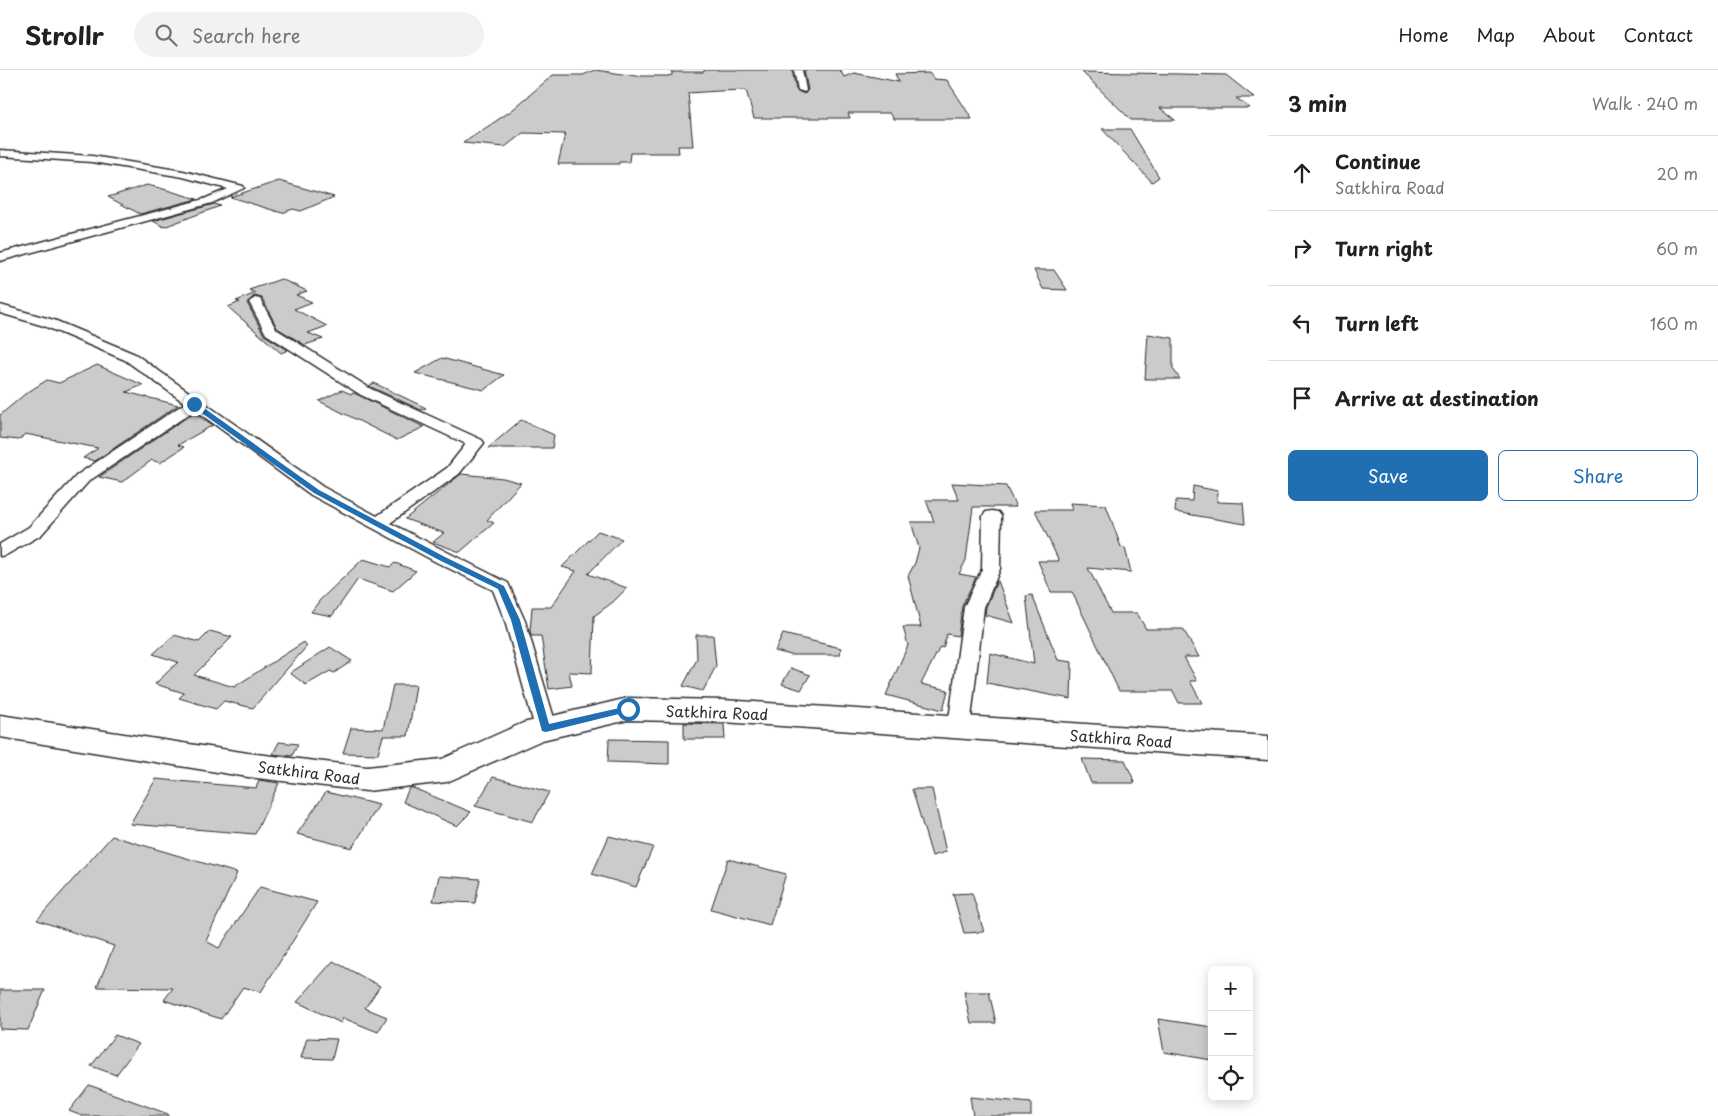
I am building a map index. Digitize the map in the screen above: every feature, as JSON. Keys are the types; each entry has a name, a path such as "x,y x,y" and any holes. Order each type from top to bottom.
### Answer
{"main road":[{"name":"Satkhira Road","path":"0,726 51,732 248,765 367,779 447,770 534,731 628,709 723,711 1268,748"}],"street":[{"path":"796,70 802,90"},
{"path":"0,153 92,159 183,174 238,188 208,200 0,257"},
{"path":"255,302 271,331 358,387 476,443 453,471 378,524"},
{"path":"0,309 49,323 130,356 317,491 501,587 515,620 546,728"},
{"path":"0,552 35,531 82,478 194,404"},
{"path":"959,727 974,607 991,569 992,516"}],"building":[{"path":"595,70 636,76 668,76 672,75 672,72 704,72 704,70 792,70 796,90 804,94 808,90 804,70 840,70 844,77 854,73 899,82 895,74 929,73 934,79 947,80 972,119 894,119 890,113 848,113 850,118 754,118 746,90 719,91 688,93 693,146 678,146 679,153 630,153 629,162 619,162 619,164 558,164 565,134 523,133 505,147 463,143 511,111 553,75 583,75"},
{"path":"1082,72 1226,75 1255,98 1236,98 1250,108 1160,108 1175,120 1131,120"},
{"path":"1102,129 1130,129 1159,177 1152,182"},
{"path":"279,181 334,197 301,211 293,209 282,213 230,197"},
{"path":"147,185 197,199 140,214 108,197"},
{"path":"214,204 220,206 164,227 153,221"},
{"path":"1034,270 1054,270 1067,290 1043,289"},
{"path":"281,279 307,291 296,295 312,302 294,309 327,326 308,333 323,339 305,345 277,328 262,298 254,296 247,303 264,335 288,350 281,353 228,307 240,302 236,301 256,293 249,290"},
{"path":"1148,334 1173,338 1173,369 1180,379 1145,379"},
{"path":"442,358 504,375 484,390 415,373"},
{"path":"97,365 143,385 126,392 178,405 95,461 83,458 98,448 25,434 19,440 0,438 0,415 25,394 47,380 59,383"},
{"path":"374,383 426,408 421,410 369,386"},
{"path":"342,390 351,394 354,393 424,427 397,440 319,401"},
{"path":"193,413 213,425 178,445 184,447 160,463 152,460 122,482 99,477"},
{"path":"521,420 554,435 552,448 488,448"},
{"path":"461,474 503,478 521,483 487,520 494,523 460,552 433,542 444,533 405,519"},
{"path":"952,483 1006,486 1016,507 973,507 966,560 959,574 976,577 962,606 958,636 947,634 943,648 940,647 921,684 948,690 943,710 886,695 908,645 903,627 921,627 908,576 915,563 919,548 911,522 934,522 926,500 959,500"},
{"path":"1193,486 1218,491 1217,502 1243,503 1245,524 1175,512 1176,500 1192,501"},
{"path":"1070,503 1106,505 1121,547 1125,548 1131,572 1088,568 1111,613 1137,613 1146,629 1183,629 1199,657 1184,657 1197,681 1190,681 1202,703 1179,703 1173,691 1119,691 1072,592 1051,592 1038,561 1059,561 1035,510 1072,510"},
{"path":"598,531 622,539 588,574 627,588 613,602 594,616 592,673 569,672 572,686 549,689 541,636 531,636 532,607 551,607 576,571 562,567"},
{"path":"363,559 390,567 395,563 416,571 393,591 358,579 332,616 311,612 320,600"},
{"path":"997,581 1014,623 985,615 986,607"},
{"path":"1032,595 1058,660 1072,662 1071,699 987,683 990,653 1034,664 1026,596"},
{"path":"210,631 232,637 194,675 234,687 304,642 307,646 253,708 224,701 216,709 179,698 184,693 155,684 178,662 153,654 174,635 199,642"},
{"path":"783,634 841,648 840,655 791,655 775,651"},
{"path":"696,635 713,635 716,666 703,691 683,686 697,659"},
{"path":"330,647 352,661 334,673 330,671 306,685 290,673"},
{"path":"791,668 810,675 801,690 782,684"},
{"path":"393,685 416,685 408,736 383,736 378,754 343,753 351,728 383,729"},
{"path":"684,723 724,724 725,739 684,739"},
{"path":"609,739 669,740 669,764 608,762"},
{"path":"279,742 298,744 292,756 273,754"},
{"path":"1082,759 1125,760 1135,783 1091,783"},
{"path":"493,777 549,792 533,822 475,806"},
{"path":"156,779 256,788 259,780 279,783 255,834 130,824"},
{"path":"409,788 471,812 457,826 403,802"},
{"path":"912,789 932,789 946,852 932,856"},
{"path":"326,792 379,805 352,848 297,834"},
{"path":"112,836 237,873 206,941 219,948 260,887 317,902 261,992 243,987 221,1019 164,1000 173,988 97,987 114,946 37,920"},
{"path":"609,836 653,847 636,887 592,874"},
{"path":"728,859 786,874 770,925 711,909"},
{"path":"439,876 480,879 475,903 433,901"},
{"path":"972,893 984,932 964,933 953,894"},
{"path":"333,961 380,986 365,1008 387,1017 378,1032 343,1018 341,1023 297,1002"},
{"path":"0,990 45,990 28,1030 0,1029"},
{"path":"964,992 989,992 996,1023 971,1023"},
{"path":"1158,1019 1208,1026 1208,1059 1164,1052"},
{"path":"115,1035 139,1044 116,1075 91,1066"},
{"path":"307,1038 337,1039 332,1059 301,1058"},
{"path":"89,1085 168,1114 168,1116 82,1116 69,1111"},
{"path":"970,1097 1031,1103 1031,1116 973,1116"}],"route":[{"path":"194,404 317,491 442,558 501,587 515,620 546,728 628,709"}]}
